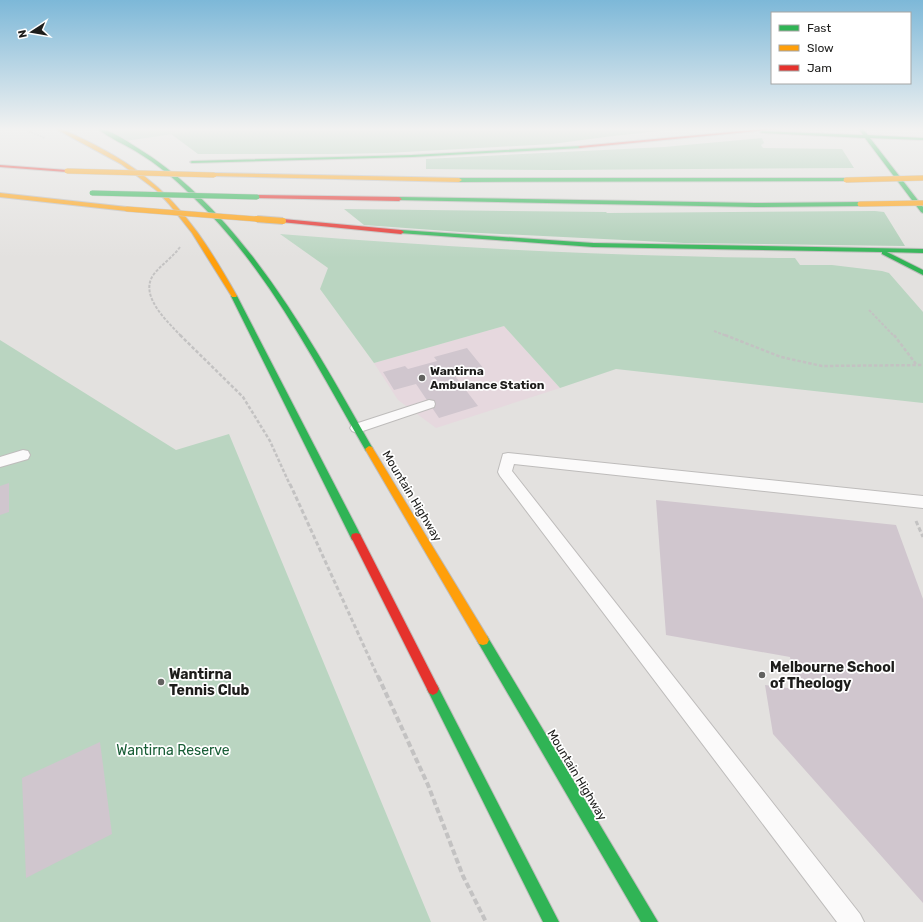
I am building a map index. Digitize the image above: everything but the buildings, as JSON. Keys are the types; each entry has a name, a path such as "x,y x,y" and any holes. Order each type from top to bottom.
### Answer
{"main road":[{"path":"97,172 214,176 523,181 846,180 923,178"},
{"path":"136,172 152,184 186,218 208,249 237,302 551,922"},
{"name":"Mountain Highway","path":"170,172 202,200 223,223 261,271 292,319 650,922"},
{"path":"894,172 923,211"},
{"path":"0,191 61,192"},
{"path":"88,193 755,205 923,203"},
{"path":"0,195 127,209 423,234 593,245 923,251"},
{"path":"879,251 923,273"}],"lane":[{"path":"358,428 429,404"},
{"path":"0,462 23,455"},
{"path":"852,922 505,472 508,458 923,502"}],"path":[{"path":"182,243 174,255 153,276 149,285 149,295 156,306 189,345 244,398 270,441 428,785 463,876 486,922"},
{"path":"869,310 892,333 917,365"},
{"path":"714,331 798,362 822,366 847,367 903,363 923,365"}],"shaded area":[{"path":"504,326 560,388 436,428 398,400 374,363"}],"green space":[{"path":"344,209 607,213 875,211 884,212 905,246 684,243 461,232 364,225"},
{"path":"280,234 409,244 602,254 795,258 800,265 832,265 882,271 889,273 923,312 923,403 616,369 560,388 504,326 374,363 320,289 328,268"},
{"name":"Wantirna Reserve","path":"0,340 176,450 229,434 431,922 0,922"}],"traffic: fast":[{"path":"168,172 194,194 224,226 252,261 302,334 369,449"},
{"path":"894,172 923,211"},
{"path":"459,180 846,180"},
{"path":"92,193 257,197"},
{"path":"399,199 755,205 860,204"},
{"path":"401,232 593,245 923,251"},
{"path":"884,253 923,273"},
{"path":"234,296 356,537"},
{"path":"483,640 650,922"},
{"path":"433,689 551,922"}],"traffic: slow":[{"path":"105,172 214,175"},
{"path":"136,172 157,189 183,217 205,248 234,296"},
{"path":"214,175 459,180"},
{"path":"846,180 923,178"},
{"path":"0,195 127,209"},
{"path":"860,204 923,203"},
{"path":"127,209 283,221"},
{"path":"369,449 483,640"}],"traffic: jam":[{"path":"257,197 399,199"},
{"path":"283,221 401,232"},
{"path":"356,537 433,689"}],"place":[{"name":"Wantirna Ambulance Station","path":"422,378"},
{"name":"Melbourne School of Theology","path":"762,675"},
{"name":"Wantirna Tennis Club","path":"161,682"}]}
